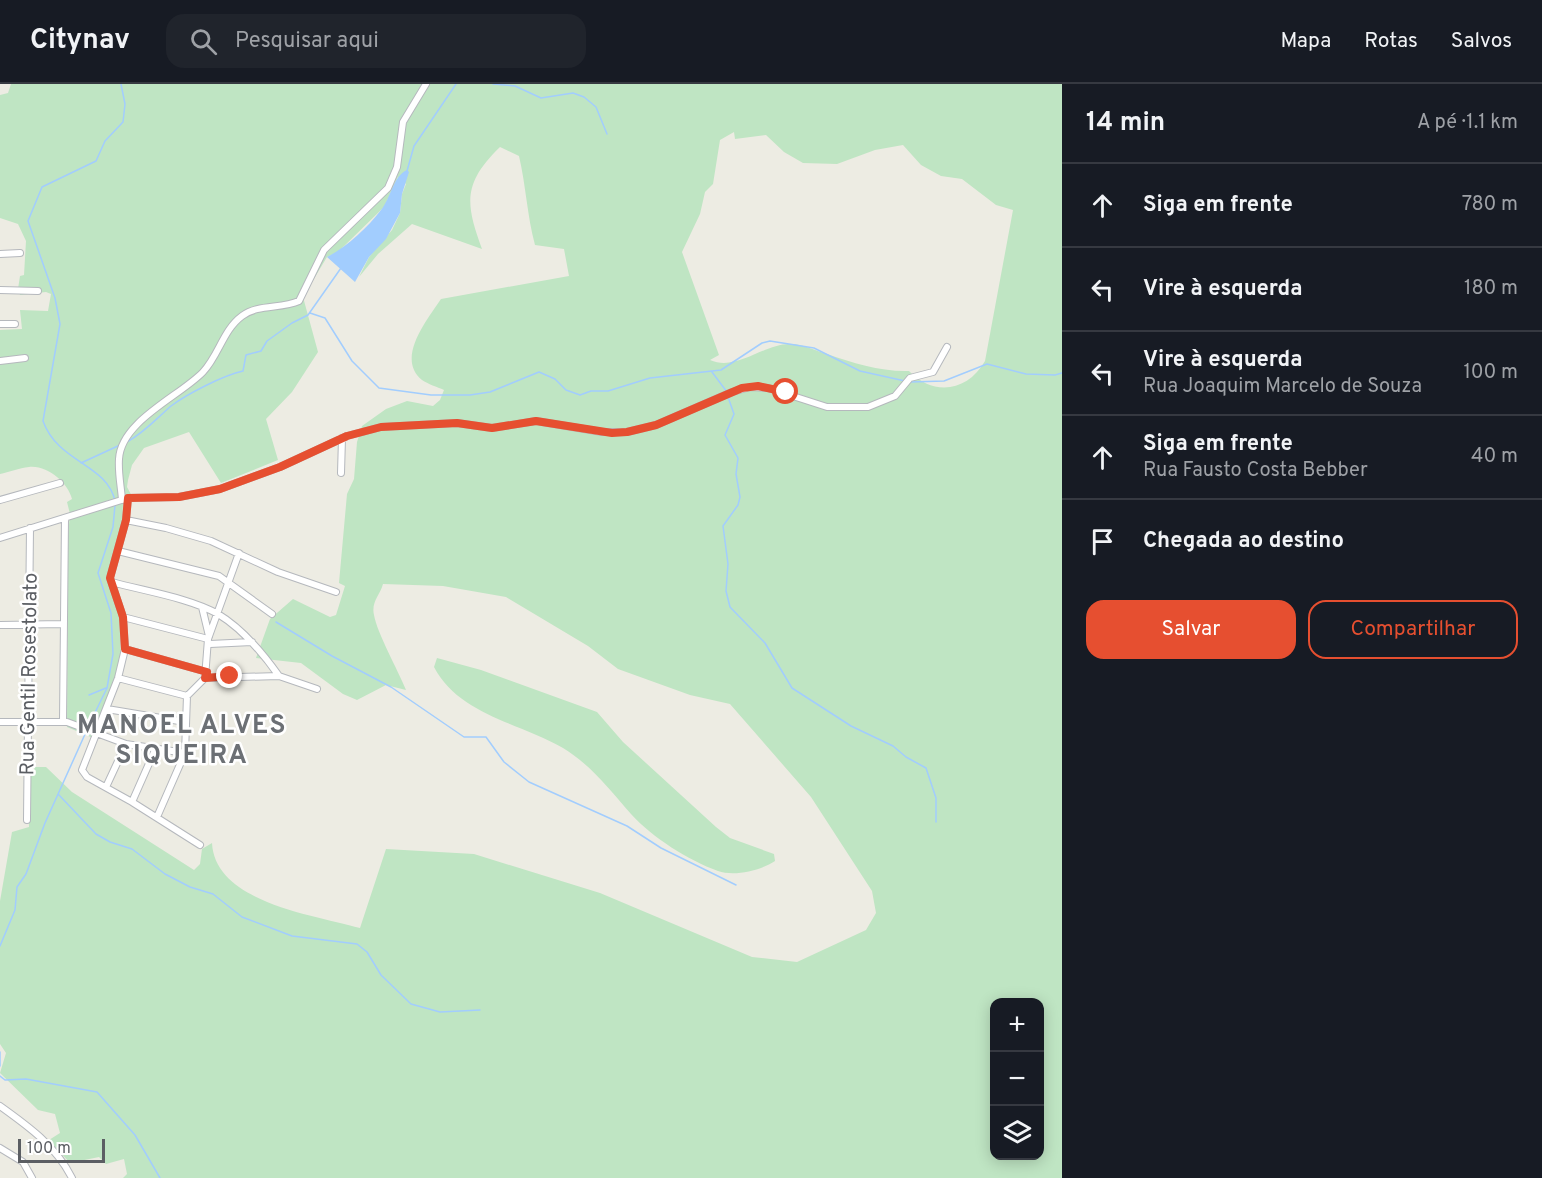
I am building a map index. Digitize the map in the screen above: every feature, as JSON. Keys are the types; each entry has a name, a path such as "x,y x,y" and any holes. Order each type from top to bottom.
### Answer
{"street":[{"path":"200,845 157,817 87,777 82,767 90,732 107,708 125,649 123,617 110,578 126,520 120,500 121,449 125,440 168,398 204,372 218,354 234,323 244,314 299,301 324,250 388,188 397,167 403,122 426,84"},
{"path":"0,254 20,252"},
{"path":"0,290 38,291"},
{"path":"0,324 15,324"},
{"path":"0,538 120,500 179,497 220,489 280,467 342,438 398,424 457,423 492,428 536,421 612,433 627,432 656,425 732,392 758,386 786,392 827,407 868,407 895,396 910,378 933,372 947,347"},
{"path":"0,361 25,358"},
{"path":"341,473 342,438"},
{"path":"0,500 60,483"},
{"path":"63,721 65,518"},
{"path":"126,520 166,528 239,553 286,575 336,592"},
{"name":"Rua Gentil Rosestolato","path":"27,820 27,624 30,528"},
{"path":"118,551 205,571 229,582 272,614"},
{"path":"157,817 185,753 187,696 206,675 209,640 239,553"},
{"path":"112,582 202,607 218,614 252,642 279,676"},
{"path":"202,607 209,640"},
{"path":"123,617 209,640 252,642"},
{"path":"0,625 63,624"},
{"path":"125,649 206,675 279,676 317,689"},
{"path":"118,678 187,696"},
{"path":"107,708 185,722"},
{"path":"0,723 63,721 126,744 185,753"},
{"path":"106,787 126,744"},
{"path":"132,802 155,750"},
{"path":"0,1106 53,1149 72,1178"},
{"path":"0,1148 24,1162 32,1178"}],"green space":[{"path":"11,84 1062,84 1062,1178 123,1178 127,1174 124,1159 106,1164 99,1157 70,1163 49,1140 60,1133 55,1114 38,1110 0,1073 6,1053 0,1044 0,901 12,832 29,827 28,784 35,767 46,767 72,792 194,870 200,864 202,849 212,843 217,863 230,880 248,893 294,911 360,928 386,849 474,854 600,893 752,957 797,962 866,930 876,913 872,891 811,797 730,704 690,695 618,669 588,646 506,597 443,586 383,584 375,602 374,615 383,641 406,690 386,685 357,700 343,694 301,663 256,658 270,619 293,599 330,617 336,615 345,586 339,583 347,494 354,479 357,442 362,426 386,409 407,401 433,406 440,400 444,390 422,380 415,371 412,361 416,339 441,299 569,276 564,249 535,245 519,156 500,147 479,172 471,194 472,219 482,249 412,224 378,254 359,277 369,257 392,230 400,213 402,194 406,184 398,177 384,207 338,252 327,257 303,297 318,352 292,392 266,419 278,460 221,483 189,432 144,448 132,465 127,487 133,498 123,505 122,528 109,579 119,609 121,655 119,672 93,738 67,727 70,514 67,502 72,499 62,481 43,469 29,467 0,474 0,330 22,329 20,310 48,311 51,294 46,292 20,295 18,289 20,276 24,275 26,241 18,224 0,218 0,95 8,93","holes":["734,132 735,139 766,135 784,152 803,163 837,164 875,150 903,145 921,165 941,176 962,179 996,205 1013,210 985,361 978,371 960,384 940,387 929,385 909,371 888,370 847,361 796,344 781,345 730,362 720,363 710,360 719,355 682,252 700,214 705,192 713,184 720,140"]},
{"path":"437,658 481,670 597,712 623,742 716,827 730,838 774,854 775,861 755,870 725,873 683,854 660,840 640,823 583,762 563,748 474,707 459,696 445,683 434,667"}],"water":[{"path":"407,170 409,172 402,194 400,213 386,239 369,257 355,282 327,257 357,236 370,223 384,205 398,177"}],"waterway":[{"path":"115,501 110,489 102,479 59,446 43,421 60,324 55,298 28,221 42,187 96,161 105,141 123,122 125,104 121,84"},
{"path":"407,171 414,146 456,84"},
{"path":"493,84 515,86 541,98 573,93 584,97 596,107 607,134"},
{"path":"127,442 186,396 243,371 246,355 261,351 267,341 292,323 308,315 341,268"},
{"path":"310,313 325,318 352,361 379,388 431,395 470,395 490,392 539,372 555,379 566,390 580,395 591,391 608,391 650,378 721,370 762,343 770,341 814,348 860,371 905,381"},
{"path":"910,382 944,381 987,364 1026,374 1055,375 1062,373"},
{"path":"712,372 727,392"},
{"path":"728,397 734,414 725,435 738,458 736,474 740,497 738,505 723,526 728,564 726,591 730,607 765,643 792,688 851,726 893,746 906,757 926,768 936,798 936,822"},
{"path":"81,463 120,445"},
{"path":"88,727 107,688 113,654 111,613 98,573 113,527 115,505"},
{"path":"276,622 332,656 391,687 464,737 486,737 504,762 529,782 627,826 661,848 736,885"},
{"path":"89,695 106,688"},
{"path":"0,946 15,910 17,887 26,874 45,823 86,732"},
{"path":"59,795 96,834 110,842 132,849 165,874 190,887 213,894 242,917 292,936 357,944 367,952 381,975 411,1004 440,1012 480,1010"},
{"path":"0,1052 0,1066"},
{"path":"0,1076 5,1080 26,1079 97,1092 135,1135 160,1178"}],"district":[{"name":"MANOEL ALVES SIQUEIRA","path":"182,739"}],"route":[{"path":"230,676 205,678 207,672 125,649 120,602 110,578 126,520 128,498 179,497 220,489 280,467 358,432 398,424 457,423 492,428 536,421 602,432 627,432 656,425 742,388 758,386 786,392"}]}
